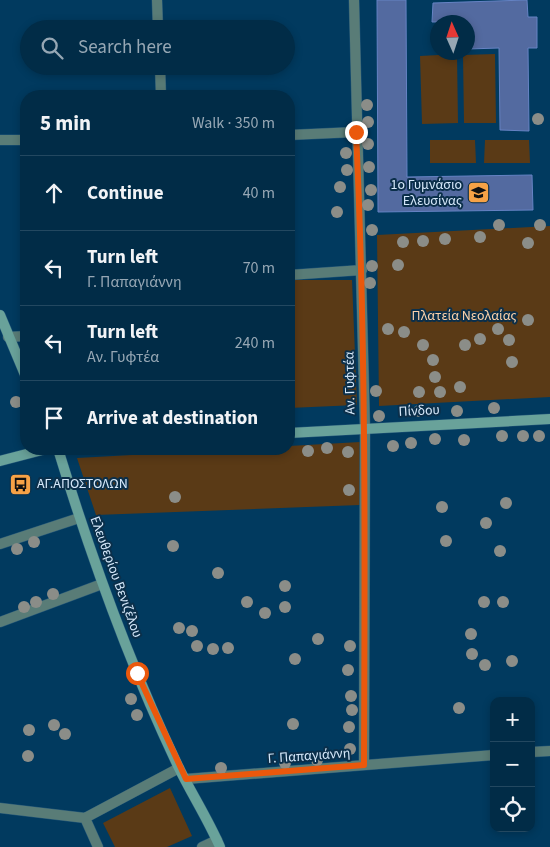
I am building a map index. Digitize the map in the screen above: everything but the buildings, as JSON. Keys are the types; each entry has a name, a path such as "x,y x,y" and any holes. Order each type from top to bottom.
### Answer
{"main road":[{"path":"0,315 20,363"},
{"name":"Πίνδου","path":"295,433 550,418"},
{"path":"0,461 23,455"},
{"name":"Ελευθερίου Βενιζέλου","path":"60,455 102,584 137,673 179,768 218,844"}],"street":[{"path":"157,0 158,20"},
{"name":"Αν. Γυφτέα","path":"354,0 365,428 364,765"},
{"path":"160,75 161,90"},
{"path":"295,135 356,132"},
{"path":"0,140 20,140"},
{"path":"295,275 362,270"},
{"path":"8,337 20,336"},
{"path":"0,544 80,518"},
{"path":"0,622 102,584"},
{"path":"535,752 550,751"},
{"name":"Γ. Παπαγιάννη","path":"186,779 490,755"},
{"path":"0,808 85,818 179,768"},
{"path":"85,818 98,847"},
{"path":"202,847 218,844"}],"green space":[{"path":"495,54 496,123 464,123 463,60 475,60 475,55"},
{"path":"430,55 430,60 457,60 458,123 422,124 420,56"},
{"path":"430,140 475,140 476,163 430,163"},
{"path":"485,140 529,140 530,163 484,163"},
{"name":"Πλατεία Νεολαίας","path":"550,226 550,397 379,406 377,235"},
{"path":"295,280 352,280 357,405 295,408"},
{"path":"360,442 360,505 96,515 77,458 132,455 295,455 295,446"},
{"path":"170,788 192,836 167,847 115,847 103,823"}],"place":[{"name":"1ο Γυμνάσιο Ελευσίνας","path":"478,193"},
{"name":"ΑΓ.ΑΠΟΣΤΟΛΩΝ","path":"21,484"}],"route":[{"path":"137,673 179,768 186,779 364,765 365,428 362,270 356,132"}]}
